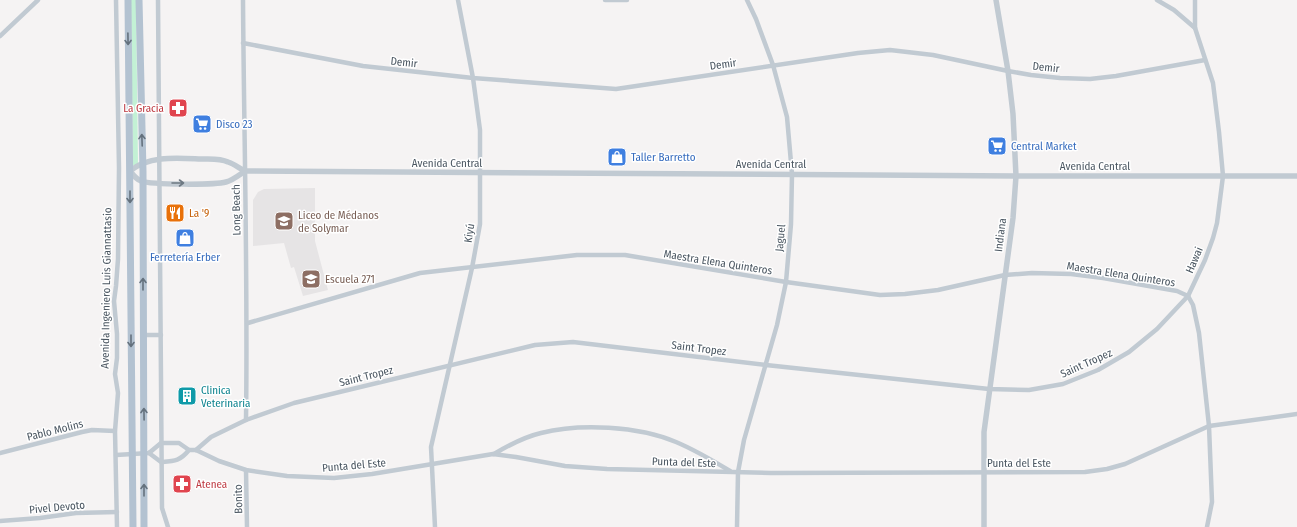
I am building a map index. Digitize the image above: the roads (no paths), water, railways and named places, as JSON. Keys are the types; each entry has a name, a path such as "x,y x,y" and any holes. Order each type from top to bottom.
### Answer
{"main road":[{"name":"Avenida Ingeniero Luis Giannattasio","path":"128,0 133,527"},
{"path":"139,0 143,164 143,335 146,453 144,527"}],"street":[{"path":"0,36 38,0"},
{"name":"Avenida Ingeniero Luis Giannattasio","path":"116,0 119,168 118,259 114,301 117,334 115,374 118,393 115,430 117,527"},
{"path":"158,0 161,462 162,508 168,527"},
{"name":"Long Beach","path":"243,0 244,171 248,322 246,420"},
{"name":"Kiyú","path":"435,527 431,447 472,268 480,224 480,130 473,78 458,0"},
{"path":"606,0 627,0"},
{"name":"Jaguel","path":"737,527 738,472 744,440 777,325 786,282 791,224 792,174 787,117 773,66 756,19 747,0"},
{"name":"Indiana","path":"984,527 984,432 1005,275 1016,176 1013,114 1008,71 996,0"},
{"path":"1157,0 1174,10 1195,28"},
{"name":"Hawai","path":"1188,296 1205,260 1213,238 1217,224 1223,176 1213,82 1195,28 1195,0"},
{"name":"Demir","path":"244,43 362,66 473,78 616,89 890,50 933,55 1008,71 1060,78 1090,79 1116,76 1205,60"},
{"name":"Avenida Central","path":"130,171 143,164 160,159 172,158 220,160 228,162 244,171 1016,176 1297,176"},
{"path":"119,168 130,171 136,178 143,181 160,183 225,182 236,178 244,171"},
{"name":"Maestra Elena Quinteros","path":"248,322 420,273 577,255 625,256 786,282 880,295 938,290 1005,275 1032,273 1070,274 1103,278 1177,291 1188,296"},
{"path":"1188,296 1193,305 1199,333 1209,426 1212,502 1208,527"},
{"name":"Saint Tropez","path":"196,450 211,437 246,420 294,403 535,345 573,342 989,389 1029,390 1063,384 1098,370 1130,352 1157,329 1188,296"},
{"path":"143,335 160,335"},
{"name":"Punta del Este","path":"196,450 219,461 246,470 287,476 334,478 372,474 493,454 565,466 607,469 731,472 1085,472 1107,470 1125,464 1209,426 1297,414"},
{"name":"Punta del Este","path":"493,454 515,442 541,433 575,427 611,428 645,433 675,441 702,454 731,472"},
{"name":"Pablo Molins","path":"0,453 82,432 92,430 115,430"},
{"path":"116,455 146,453 161,443 178,443 189,450 196,450"},
{"path":"146,453 161,462 175,461 183,457 189,450"},
{"name":"Bonito","path":"246,470 247,527"},
{"name":"Pivel Devoto","path":"0,521 40,518 76,513 117,512"}],"place":[{"name":"La Gracia","path":"178,108"},
{"name":"Disco 23","path":"202,124"},
{"name":"Central Market","path":"997,146"},
{"name":"Taller Barretto","path":"617,157"},
{"name":"La '9","path":"175,213"},
{"name":"Liceo de Médanos de Solymar","path":"284,221"},
{"name":"Ferretería Erber","path":"185,238"},
{"name":"Escuela 271","path":"311,279"},
{"name":"Clinica Veterinaria","path":"187,396"},
{"name":"Atenea","path":"182,484"}]}
